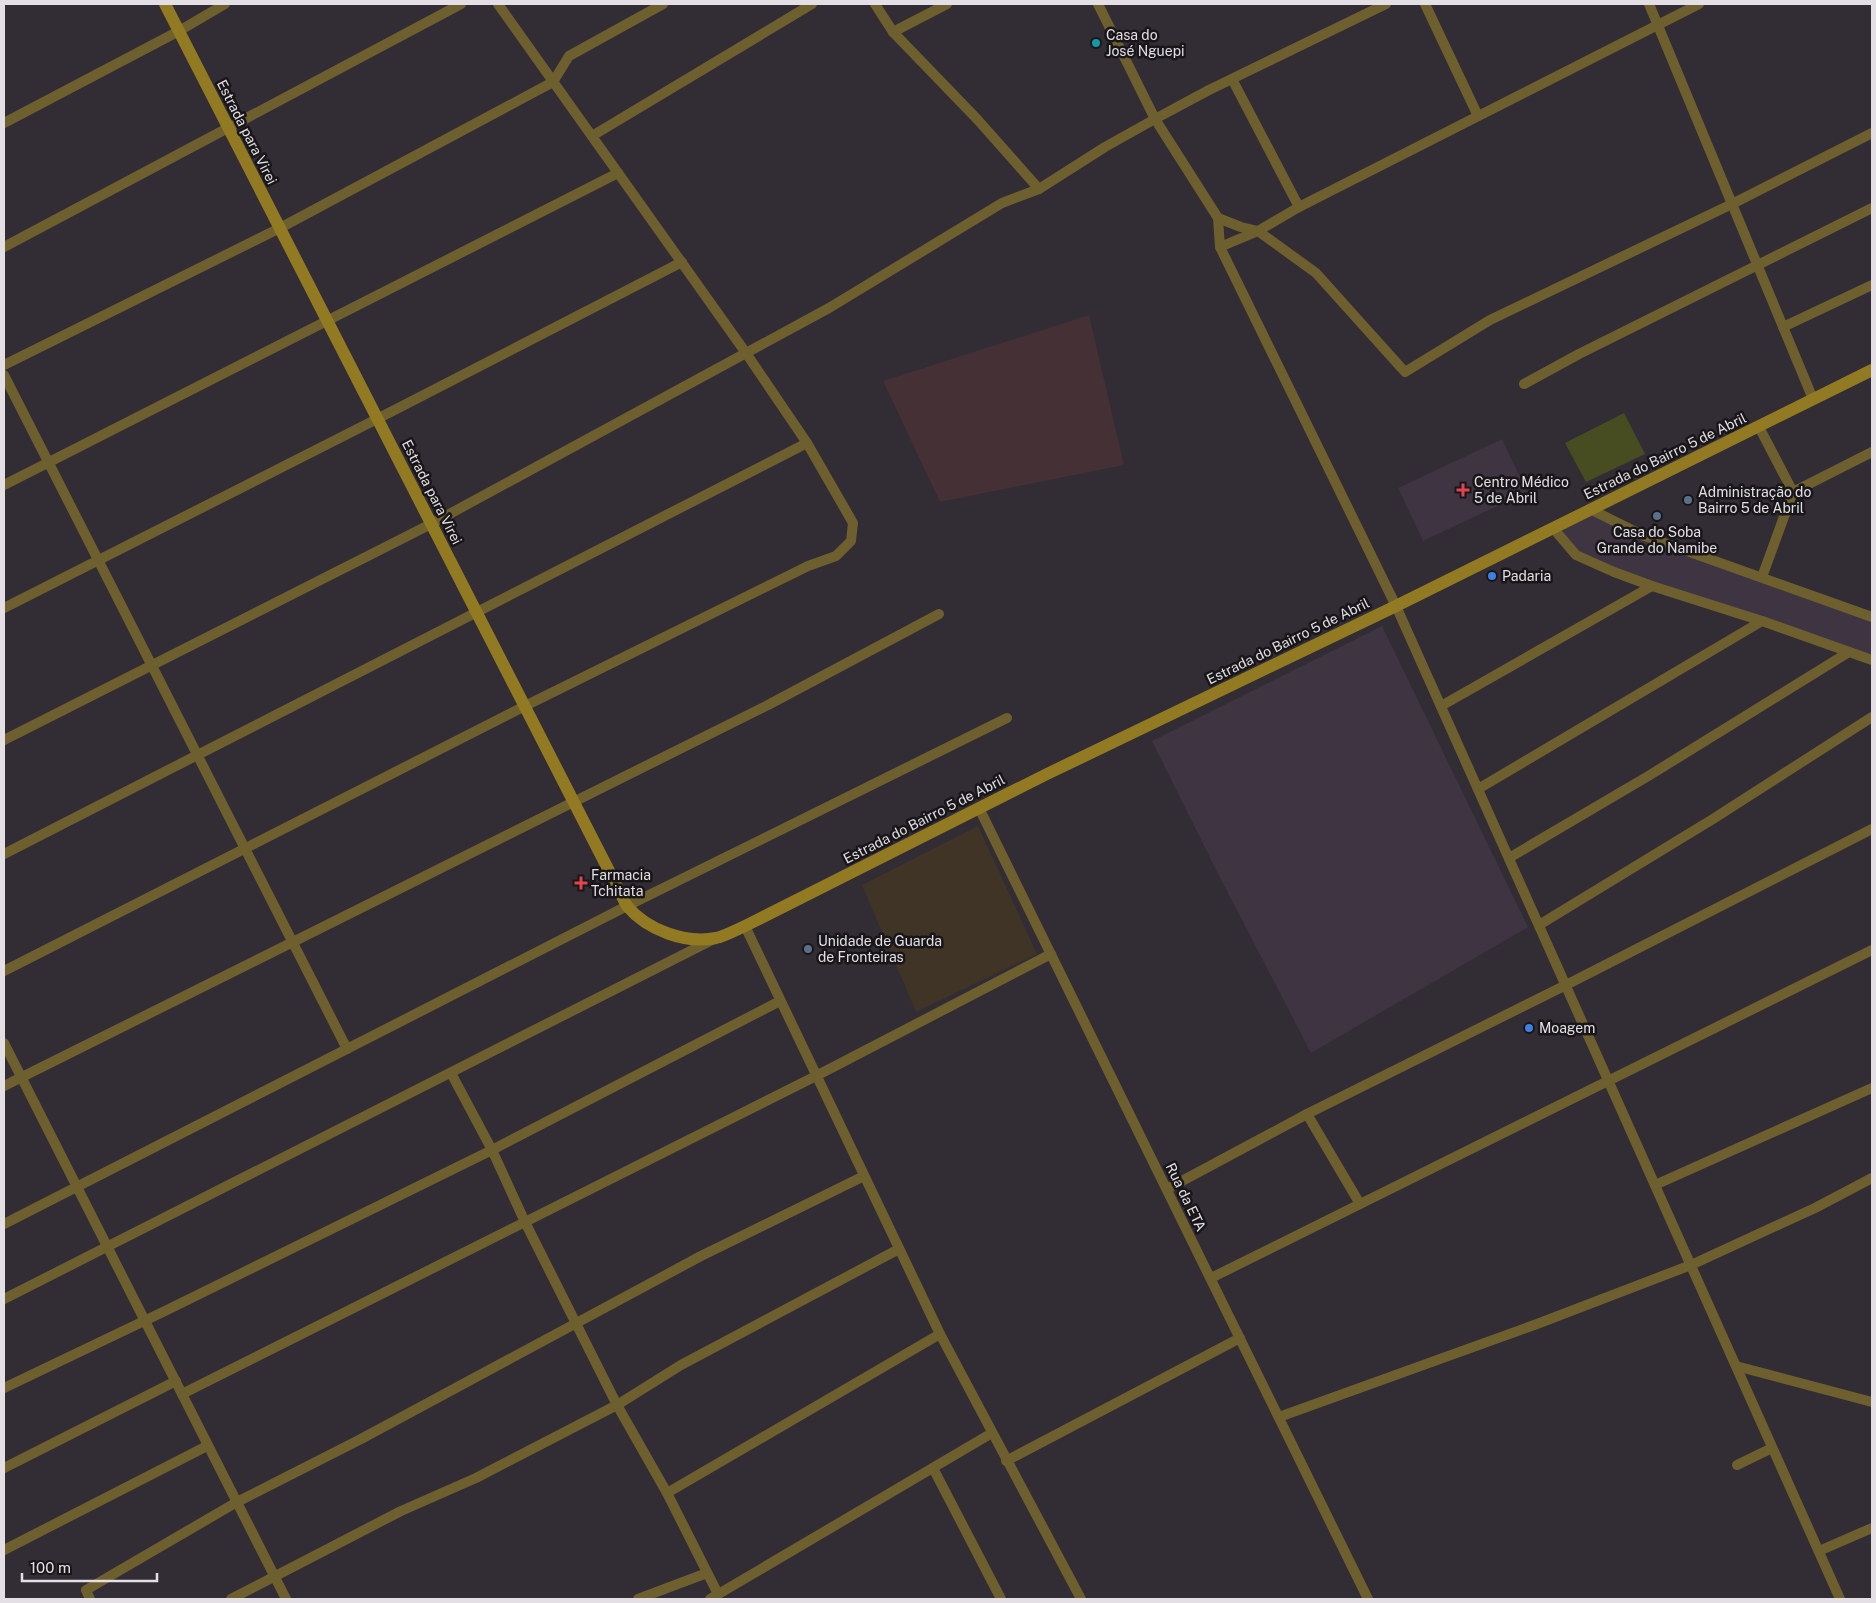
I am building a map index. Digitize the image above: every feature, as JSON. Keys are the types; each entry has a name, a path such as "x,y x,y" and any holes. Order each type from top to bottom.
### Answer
{"street":[{"name":"Estrada para Virei","path":"164,4 628,906 636,916 656,929 696,940 717,938"},
{"path":"4,123 225,4"},
{"path":"4,247 461,4"},
{"path":"4,365 280,228 553,82 569,56 663,4"},
{"path":"592,136 812,4"},
{"path":"875,4 893,32 977,119 1039,189"},
{"path":"893,32 947,4"},
{"path":"1098,4 1155,119 1218,218 1220,247 1396,606 1840,1599"},
{"path":"4,740 431,524 829,308 1002,203 1039,189 1105,147 1155,119 1386,4"},
{"path":"1425,4 1478,116"},
{"path":"1649,4 1756,266 1813,399"},
{"path":"1220,247 1258,231 1299,207 1699,4"},
{"path":"4,971 524,706 799,570 836,556 851,541 852,523 807,443 682,262 553,82 504,5"},
{"path":"1232,79 1299,207"},
{"path":"1218,218 1241,228 1258,231 1316,273 1405,372 1490,320 1732,204 1872,134"},
{"path":"4,485 618,173"},
{"path":"1524,384 1872,208"},
{"path":"4,608 378,419 682,262"},
{"path":"1782,327 1872,285"},
{"name":"Estrada do Bairro 5 de Abril","path":"717,938 745,926 979,808 1396,606 1872,370"},
{"path":"4,375 347,1049"},
{"path":"1759,427 1793,492"},
{"path":"4,854 807,443"},
{"path":"1762,577 1793,492 1872,452"},
{"path":"1590,509 1642,535 1872,617"},
{"path":"1553,528 1576,555 1614,572 1652,586 1762,620 1872,660"},
{"path":"1441,706 1652,586"},
{"path":"4,1086 768,705 939,614"},
{"path":"1478,789 1762,620"},
{"path":"1509,858 1650,775 1849,652"},
{"path":"1539,925 1712,819 1872,716"},
{"path":"4,1224 628,906 1007,718"},
{"name":"Rua da ETA","path":"979,808 1368,1599"},
{"path":"1167,1189 1307,1114 1872,829"},
{"path":"745,926 940,1334 1081,1599"},
{"path":"4,1299 717,938"},
{"path":"1211,1278 1872,950"},
{"path":"182,1394 816,1076 1051,954"},
{"path":"4,1388 145,1321 492,1150 780,1001"},
{"path":"4,1043 286,1599"},
{"path":"451,1072 492,1150 525,1222 617,1406 667,1493 707,1573 714,1597 992,1433"},
{"path":"1655,1185 1872,1088"},
{"path":"1307,1114 1360,1204"},
{"path":"90,1599 86,1590 237,1502 361,1439 701,1256 864,1176"},
{"path":"1279,1417 1537,1324 1691,1265 1815,1208 1872,1178"},
{"path":"231,1599 401,1511 476,1478 617,1406 681,1365 899,1249"},
{"path":"667,1493 940,1334"},
{"path":"1006,1461 1240,1338"},
{"path":"1736,1366 1872,1402"},
{"path":"4,1468 176,1381"},
{"path":"4,1550 207,1446"},
{"path":"1736,1465 1772,1448"},
{"path":"933,1468 1001,1599"},
{"path":"1818,1551 1872,1528"},
{"path":"638,1599 707,1573"}],"shaded area":[{"path":"1089,315 1124,465 940,502 883,381"},
{"name":"Centro Médico 5 de Abril","path":"1502,439 1527,492 1423,541 1398,488"},
{"path":"1590,509 1642,535 1872,618 1872,660 1576,555 1553,528"},
{"path":"1382,626 1528,927 1311,1053 1214,866 1152,741"},
{"path":"978,826 1037,954 916,1012 862,885"}],"green space":[{"path":"1624,413 1645,454 1586,482 1565,443"}],"place":[{"name":"Casa do José Nguepi","path":"1096,43"},
{"name":"Centro Médico 5 de Abril","path":"1463,490"},
{"name":"Administração do Bairro 5 de Abril","path":"1688,500"},
{"name":"Casa do Soba Grande do Namibe","path":"1657,516"},
{"name":"Padaria","path":"1492,576"},
{"name":"Farmacia Tchitata","path":"581,883"},
{"name":"Unidade de Guarda de Fronteiras","path":"808,949"},
{"name":"Moagem","path":"1529,1028"}]}
